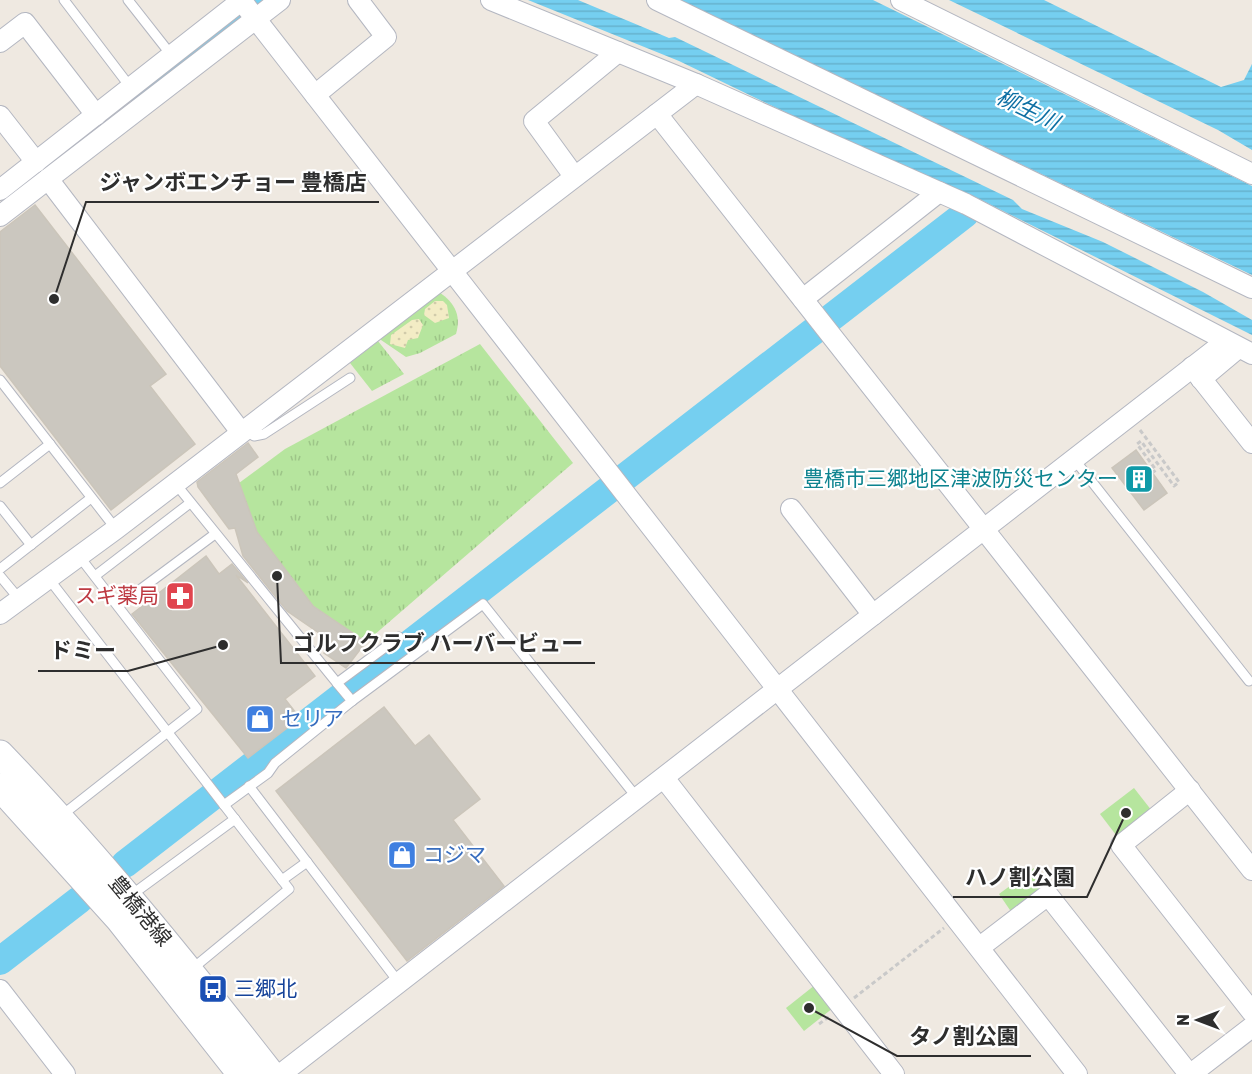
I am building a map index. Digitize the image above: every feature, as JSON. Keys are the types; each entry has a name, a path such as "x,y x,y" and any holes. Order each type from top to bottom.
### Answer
{"main road":[{"name":"豊橋港線","path":"0,754 59,818 190,970 271,1074"},
{"name":"豊橋港線","path":"0,787 119,919 242,1074"}],"street":[{"path":"0,190 172,56 243,8 280,0"},
{"path":"315,95 386,37 358,0"},
{"path":"491,0 696,84 939,192 1238,348"},
{"path":"657,0 1252,288"},
{"path":"901,0 1252,174"},
{"path":"243,8 315,95 452,269 1077,1074"},
{"path":"0,216 48,179 243,8"},
{"path":"0,42 25,23 96,115"},
{"path":"574,176 534,121 618,52"},
{"path":"0,614 116,529 696,84"},
{"path":"657,114 1252,870"},
{"path":"0,116 36,162"},
{"path":"48,179 243,431"},
{"path":"803,299 939,192"},
{"path":"281,1074 400,984 1074,459 1196,373 1238,348"},
{"path":"1196,373 1252,443"},
{"path":"791,508 873,615"},
{"path":"664,778 894,1074"},
{"path":"1190,790 1121,844 1252,1012"},
{"path":"980,947 1048,895 1190,1074 1252,1027"},
{"path":"0,990 65,1074"}],"lane":[{"path":"64,0 131,88"},
{"path":"129,0 172,56"},
{"path":"243,431 254,436 264,434 350,378"},
{"path":"0,380 116,529"},
{"path":"0,483 50,444"},
{"path":"1074,459 1249,681"},
{"path":"175,483 345,692"},
{"path":"0,569 91,498"},
{"path":"94,576 190,503"},
{"path":"0,506 31,544"},
{"path":"117,606 215,534"},
{"path":"59,818 197,709 79,556"},
{"path":"0,576 20,600"},
{"path":"49,579 289,889 190,970"},
{"path":"345,692 483,604 638,799"},
{"path":"222,802 249,786 399,637"},
{"path":"249,786 400,984"},
{"path":"128,897 235,819"},
{"path":"282,880 307,862"}],"path":[{"path":"1134,421 1179,482 1174,486 1141,441 1137,444 1156,470 1152,473"},
{"path":"819,1024 957,918"}],"green space":[{"path":"436,290 455,308 458,320 456,334 420,353 406,357 381,340 381,337"},
{"path":"378,341 404,374 372,391 350,363"},
{"path":"480,344 573,463 366,642 313,606 257,532 239,483 285,449"},
{"path":"1134,788 1152,811 1122,835 1116,835 1100,814"},
{"path":"1034,868 1038,874 1034,877 1040,884 1040,892 1012,913 999,894"},
{"path":"815,985 833,1008 804,1031 786,1008"}],"sand":[{"path":"435,301 443,301 447,305 449,318 435,323 424,315 425,309"},
{"path":"419,319 423,325 418,338 408,340 405,348 390,344 391,335 412,320"}],"water":[{"path":"528,0 578,0 669,38 675,37 1013,200 1022,209 1103,242 1203,292 1252,320 1252,335 969,194 866,151 679,61"},
{"name":"柳生川","path":"678,0 873,0 1252,186 1252,275"},
{"path":"949,0 1044,0 1221,87 1244,80 1252,64 1252,150 1218,130"}],"building":[{"path":"35,205 166,374 150,386 195,444 111,510 0,366 0,232"},
{"path":"248,443 258,457 236,474 257,532 313,606 366,642 346,668 324,653 332,642 287,611 243,556 235,528 229,529 198,487 197,482"},
{"name":"豊橋市三郷地区津波防災センター","path":"1136,450 1167,493 1144,510 1112,468"},
{"path":"206,556 219,574 232,564 248,583 236,575 315,676 285,699 300,718 248,758 132,614"},
{"name":"コジマ","path":"384,707 415,746 429,735 480,799 453,820 504,886 407,961 276,791"}],"waterway":[{"path":"141,91 259,0"},
{"path":"125,864 965,214"},
{"path":"0,961 79,900"}],"place":[{"name":"ジャンボエンチョー 豊橋店","path":"54,299"},
{"name":"豊橋市三郷地区津波防災センター","path":"1139,479"},
{"name":"ゴルフクラブ ハーバービュー","path":"277,576"},
{"name":"スギ薬局","path":"180,596"},
{"name":"ドミー","path":"223,645"},
{"name":"セリア","path":"260,719"},
{"name":"ハノ割公園","path":"1126,813"},
{"name":"コジマ","path":"402,855"},
{"name":"三郷北","path":"213,989"},
{"name":"タノ割公園","path":"809,1008"}]}
